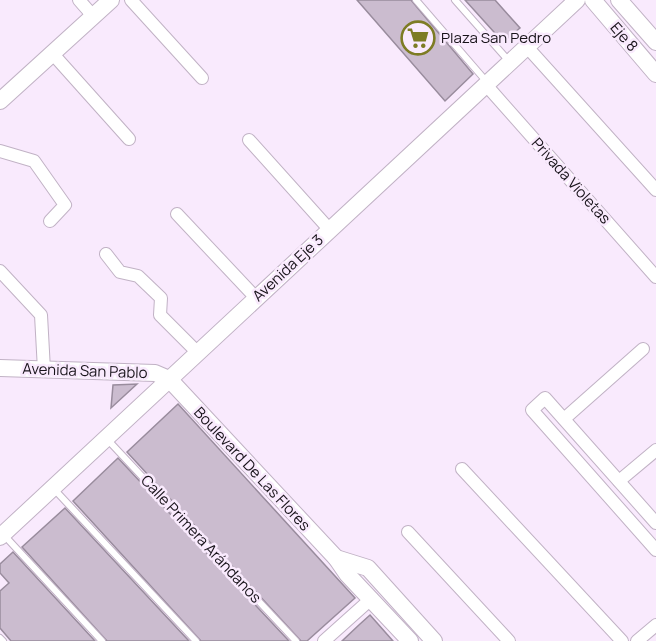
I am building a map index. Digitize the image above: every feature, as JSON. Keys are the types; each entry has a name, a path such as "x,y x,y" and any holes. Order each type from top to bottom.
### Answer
{"main road":[{"path":"0,101 111,0"},
{"name":"Avenida Eje 3","path":"2,535 577,0"},
{"name":"Eje 8","path":"593,0 656,74"},
{"name":"Eje 8","path":"619,0 656,42"},
{"name":"Avenida San Pablo","path":"0,368 155,373 169,379"},
{"name":"Boulevard De Las Flores","path":"169,379 410,641"},
{"name":"Boulevard De Las Flores","path":"336,558 368,568 434,641"}],"street":[{"path":"79,0 93,16"},
{"path":"131,0 202,78"},
{"path":"528,48 656,190"},
{"path":"52,53 129,139"},
{"name":"Privada Violetas","path":"488,85 656,277"},
{"path":"249,140 329,229"},
{"path":"0,151 34,161 65,205 50,221"},
{"path":"177,214 256,298"},
{"path":"106,254 120,272 138,276 161,298 160,315 198,352"},
{"path":"0,271 41,315 44,370"},
{"path":"564,419 643,349"},
{"path":"656,523 545,398 532,410 656,550"},
{"path":"619,481 656,450"},
{"path":"462,469 622,641"},
{"path":"408,532 509,641"},
{"path":"324,641 372,598"},
{"path":"637,641 656,625"}],"lane":[{"path":"416,0 488,85"},
{"path":"455,0 511,63"},
{"name":"Calle Primera Arándanos","path":"106,438 296,641"},
{"path":"52,487 196,641"},
{"path":"2,535 102,641"}],"building":[{"name":"Plaza San Pedro","path":"357,0 411,0 473,74 445,101"},
{"name":"Plaza San Pedro","path":"465,0 495,0 520,28 503,42"},
{"path":"137,384 111,408 113,385"},
{"path":"178,404 355,598 307,641 301,641 127,452"},
{"path":"118,458 289,641 201,641 73,501"},
{"path":"65,508 189,641 107,641 22,547"},
{"path":"13,552 95,641 11,641 0,628 0,591 9,583 0,573 0,564"},
{"path":"370,615 393,641 342,641 360,624"}],"place":[{"name":"Plaza San Pedro","path":"418,38"}]}
